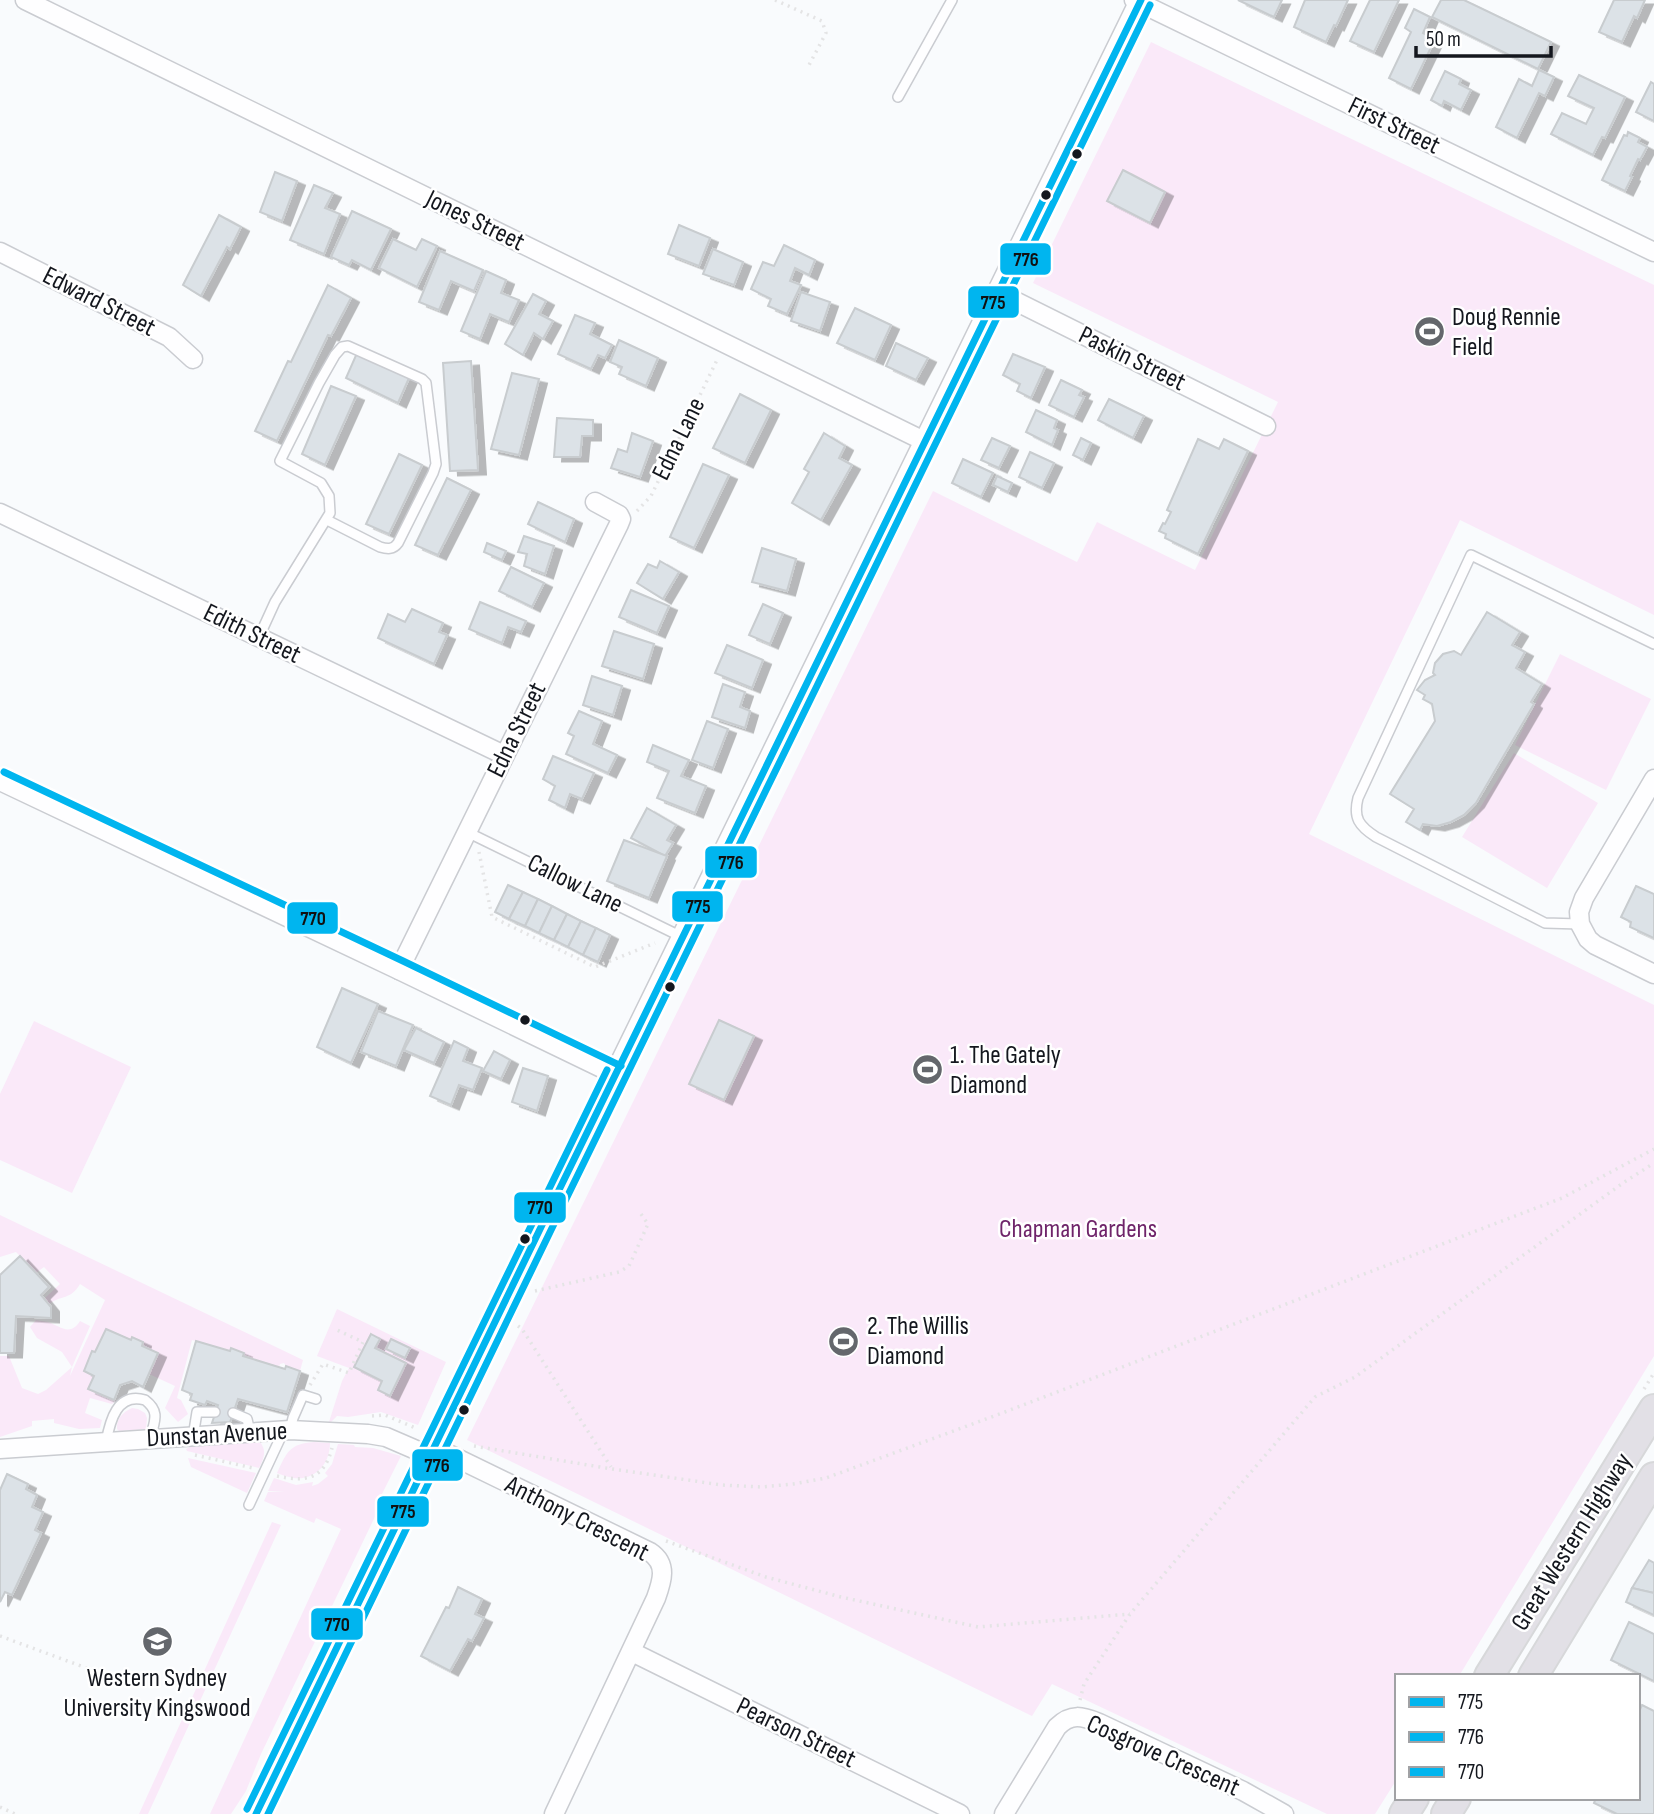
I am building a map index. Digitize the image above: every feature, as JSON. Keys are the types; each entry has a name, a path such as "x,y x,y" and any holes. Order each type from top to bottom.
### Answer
{"highway":[{"name":"Great Western Highway","path":"1490,1674 1654,1409"},
{"name":"Great Western Highway","path":"1533,1674 1654,1478"}],"street":[{"name":"Jones Street","path":"24,0 926,442"},
{"name":"First Street","path":"1138,1 1654,252"},
{"path":"257,1814 682,937 999,293 1138,1"},
{"name":"Edward Street","path":"0,252 169,337 192,359"},
{"name":"Paskin Street","path":"999,293 1266,426"},
{"path":"595,502 619,515 619,524"},
{"name":"Edith Street","path":"0,513 504,755"},
{"name":"Edna Street","path":"400,970 474,835 504,755 619,524"},
{"path":"1654,779 1584,898 1579,912 1580,923 1588,939 1595,945 1654,974"},
{"path":"0,781 616,1075"},
{"name":"Dunstan Avenue","path":"0,1449 287,1430 368,1434 432,1452"},
{"name":"Anthony Crescent","path":"432,1452 655,1556 662,1566 662,1578 656,1598 554,1814"},
{"name":"Pearson Street","path":"632,1652 960,1814"},
{"name":"Cosgrove Crescent","path":"1004,1814 1057,1727 1067,1719 1077,1717 1099,1723 1243,1791 1284,1814"}],"lane":[{"path":"898,97 952,0"},
{"path":"259,637 275,602 330,513 329,496 324,487 310,476 280,461 335,355 342,347 348,346 426,383 436,464 428,485 394,547 380,547 327,520"},
{"path":"1580,923 1545,923 1376,837 1361,825 1356,817 1357,798 1471,555 1654,644"},
{"name":"Callow Lane","path":"474,835 682,937"},
{"path":"249,1505 303,1395 316,1399"},
{"path":"106,1442 110,1421 116,1410 124,1402 135,1398 145,1400 154,1409 156,1415 150,1439"},
{"path":"193,1437 197,1412 215,1412"},
{"path":"233,1413 247,1419 250,1432"}],"path":[{"path":"775,0 822,21 826,33 808,67"},
{"name":"Edna Lane","path":"619,524 634,514 650,496 725,343"},
{"path":"474,835 492,917 595,967 655,943"},
{"path":"466,1445 722,1485 761,1487 826,1478 1562,1198 1654,1149"},
{"path":"1079,1706 1084,1684 1130,1614 1315,1397 1355,1377 1654,1163"},
{"path":"535,1291 619,1272 629,1266 648,1224 642,1214"},
{"path":"518,1326 612,1469"},
{"path":"303,1395 323,1364 349,1373 363,1342 337,1330"},
{"path":"275,1475 295,1479 314,1477 327,1464 334,1443"},
{"path":"666,1541 766,1577 841,1597 978,1627 1130,1614"},
{"path":"0,1636 108,1676"},
{"path":"0,1807 15,1814"}],"green space":[{"name":"Chapman Gardens","path":"1151,42 1654,285 1654,615 1460,520 1309,834 1654,1005 1654,1356 1460,1674 1395,1674 1395,1782 1375,1814 1327,1814 1052,1684 1032,1716 467,1440 933,491 1077,562 1097,522 1195,570 1278,402 1033,283"},
{"path":"1560,654 1651,699 1606,790 1515,745"},
{"path":"1514,753 1598,803 1547,888 1462,837"},
{"path":"34,1021 131,1067 72,1193 0,1160 0,1094"},
{"path":"0,1215 303,1360 300,1371 284,1363 279,1367 243,1356 244,1353 231,1348 230,1351 192,1340 177,1398 181,1400 188,1414 178,1422 165,1408 175,1386 149,1374 158,1353 142,1346 132,1337 131,1340 106,1329 84,1371 94,1376 89,1389 116,1400 112,1404 90,1398 85,1413 102,1420 100,1428 79,1429 54,1423 54,1419 32,1421 32,1426 0,1437 0,1356 9,1356 22,1388 38,1394 46,1390 72,1367 70,1376 105,1300 80,1284 69,1295 49,1304 45,1298 60,1284 44,1267 36,1273 16,1252 0,1257"},
{"path":"337,1309 446,1362 418,1425 381,1412 337,1416 329,1422 349,1368 317,1356","holes":["371,1334 380,1339 375,1348 406,1363 390,1396 378,1390 382,1381 355,1367"]},
{"path":"36,1320 65,1329 76,1326 80,1321 90,1326 72,1367 62,1352 37,1338 30,1327"},
{"path":"132,1408 145,1413 146,1429 119,1431 119,1419"},
{"path":"260,1442 264,1455 259,1468 186,1449 190,1447"},
{"path":"314,1442 330,1443 327,1458 320,1470 301,1478 277,1473 290,1450"},
{"path":"338,1444 373,1448 401,1456 380,1498 383,1500 261,1754 246,1791 231,1814 210,1814 341,1529 316,1518 314,1523 264,1501 268,1492 285,1491 268,1491 274,1478 296,1485 313,1482 312,1486 318,1484 328,1476 325,1473 332,1464"},
{"path":"188,1458 256,1473 247,1493 191,1467"},
{"path":"272,1522 281,1525 148,1814 139,1814"}],"building":[{"path":"1238,0 1282,0 1274,17"},
{"path":"1305,0 1348,0 1326,42 1294,27"},
{"path":"1370,0 1399,0 1374,52 1350,41"},
{"path":"1441,0 1464,0 1551,42 1538,69 1432,17"},
{"path":"1614,0 1645,0 1622,42 1599,32"},
{"path":"1414,9 1430,17 1423,33 1435,39 1411,89 1389,78 1411,32 1405,28"},
{"path":"1539,70 1554,77 1545,96 1539,93 1517,138 1496,127 1519,79 1532,86"},
{"path":"1445,71 1461,79 1459,84 1471,90 1461,110 1444,101 1442,106 1431,100"},
{"path":"1579,75 1625,97 1605,138 1602,137 1593,155 1551,134 1562,113 1586,124 1594,108 1568,96"},
{"path":"1651,82 1654,84 1654,121 1636,112"},
{"path":"1628,132 1640,138 1638,142 1647,147 1640,160 1638,159 1625,191 1602,180"},
{"path":"1123,170 1165,192 1150,223 1107,201"},
{"path":"275,172 297,181 282,221 260,212"},
{"path":"314,185 333,193 325,208 340,214 324,254 290,240"},
{"path":"352,211 391,229 371,270 352,260 349,265 331,257"},
{"path":"219,215 241,227 201,296 183,285"},
{"path":"679,225 710,238 699,266 668,254"},
{"path":"393,239 416,250 422,239 437,246 417,287 379,268"},
{"path":"784,245 815,260 809,275 795,268 790,281 801,285 787,314 768,306 771,299 751,289 763,262 774,266"},
{"path":"713,249 743,262 734,285 703,274"},
{"path":"440,251 483,270 474,291 451,281 439,310 419,302"},
{"path":"486,271 506,280 501,293 519,300 509,322 490,314 480,339 461,331"},
{"path":"328,285 351,298 331,336 328,335 277,441 255,431"},
{"path":"801,292 830,302 820,331 791,321"},
{"path":"533,294 546,301 539,314 553,321 543,339 534,333 523,355 505,344"},
{"path":"855,308 891,325 875,360 837,343"},
{"path":"575,315 595,323 590,334 612,345 605,358 598,355 591,369 558,354"},
{"path":"619,340 658,358 646,386 619,374 622,367 610,362"},
{"path":"896,343 928,358 916,380 886,366"},
{"path":"357,353 409,378 398,403 346,378"},
{"path":"1013,354 1045,367 1031,398 1017,391 1020,384 1003,375"},
{"path":"471,361 478,470 450,471 443,363"},
{"path":"512,373 539,379 519,455 491,449"},
{"path":"1061,380 1082,390 1079,395 1084,397 1074,417 1049,405"},
{"path":"331,386 356,396 325,465 302,454"},
{"path":"740,394 771,410 745,463 713,448"},
{"path":"1109,399 1144,416 1133,438 1098,420"},
{"path":"1036,410 1057,420 1054,428 1058,430 1052,445 1026,432"},
{"path":"557,418 593,420 593,436 582,436 580,457 554,457"},
{"path":"632,433 653,441 640,477 611,468 618,449 627,452"},
{"path":"824,433 845,446 839,458 852,465 821,520 792,503 809,472 804,469"},
{"path":"992,438 1010,446 999,468 981,460"},
{"path":"1081,438 1091,443 1083,460 1073,455"},
{"path":"1198,439 1219,449 1224,439 1248,451 1198,554 1165,538 1166,534 1159,531 1171,512 1167,510"},
{"path":"1030,452 1054,463 1042,488 1019,477"},
{"path":"399,454 422,465 389,534 366,524"},
{"path":"963,459 993,473 981,497 952,483"},
{"path":"703,464 729,475 694,548 670,537"},
{"path":"997,476 1012,483 1008,492 993,485"},
{"path":"447,478 471,490 438,555 415,545"},
{"path":"538,502 574,519 565,542 528,524"},
{"path":"524,536 554,546 545,574 524,566 527,554 518,552"},
{"path":"487,543 506,551 502,560 484,552"},
{"path":"762,548 796,559 787,591 752,582"},
{"path":"660,561 679,572 663,599 637,583 648,564 657,568"},
{"path":"511,567 544,583 532,607 499,591"},
{"path":"631,590 669,606 657,633 619,617"},
{"path":"480,602 526,621 521,632 508,627 502,643 469,629"},
{"path":"763,604 783,613 770,644 749,635"},
{"path":"412,609 443,623 439,632 447,635 434,664 378,638 388,614 405,622"},
{"path":"1487,612 1520,632 1512,645 1525,652 1516,668 1542,684 1531,702 1534,704 1476,803 1464,815 1451,822 1437,826 1423,824 1420,830 1406,822 1414,809 1390,794 1435,721 1432,704 1423,699 1425,695 1417,690 1425,680 1435,675 1435,663 1443,654 1454,651 1461,655"},
{"path":"614,631 654,644 643,679 602,666"},
{"path":"727,645 763,660 752,688 715,673"},
{"path":"592,676 622,686 613,715 583,705"},
{"path":"723,684 745,692 740,707 750,711 745,728 712,717"},
{"path":"579,711 602,721 593,744 617,755 608,773 566,754 574,736 568,733"},
{"path":"707,721 728,729 713,768 692,760"},
{"path":"653,745 689,760 681,776 706,786 695,813 657,798 669,771 647,762"},
{"path":"553,756 594,773 582,799 570,794 565,808 549,800 555,786 543,779"},
{"path":"647,808 676,825 667,840 673,843 665,856 631,838"},
{"path":"624,840 667,856 649,898 607,881"},
{"path":"508,885 523,892 509,919 495,912"},
{"path":"1636,886 1654,894 1654,938 1630,927 1631,922 1621,917"},
{"path":"523,892 538,899 525,926 509,919"},
{"path":"538,899 552,906 539,933 525,926"},
{"path":"552,906 567,914 554,940 539,933"},
{"path":"567,914 581,921 568,947 554,940"},
{"path":"581,921 596,928 583,955 568,947"},
{"path":"596,928 610,935 598,962 583,955"},
{"path":"342,988 378,1004 351,1063 317,1047"},
{"path":"378,1011 413,1025 396,1066 361,1052"},
{"path":"719,1020 754,1036 724,1100 689,1084"},
{"path":"416,1028 444,1042 434,1063 404,1050"},
{"path":"454,1041 468,1048 463,1061 482,1068 473,1090 459,1085 451,1105 430,1096"},
{"path":"494,1051 510,1060 501,1079 483,1071"},
{"path":"523,1068 548,1076 537,1111 512,1102"},
{"path":"20,1256 49,1287 41,1295 51,1307 51,1318 16,1316 14,1353 0,1353 0,1275"},
{"path":"106,1329 143,1342 142,1346 158,1353 143,1387 132,1381 120,1385 114,1400 88,1389 94,1376 84,1371 92,1351 95,1352"},
{"path":"371,1334 380,1339 375,1348 406,1363 390,1396 378,1390 382,1381 354,1367"},
{"path":"391,1339 410,1348 405,1358 386,1349"},
{"path":"196,1341 230,1351 231,1348 244,1353 243,1356 300,1371 287,1412 238,1399 230,1422 212,1423 218,1405 207,1401 205,1405 190,1400 192,1394 182,1390"},
{"path":"7,1474 28,1484 26,1489 37,1495 32,1507 43,1512 35,1530 41,1533 12,1595 5,1592 0,1602 0,1490"},
{"path":"1649,1560 1654,1563 1654,1593 1632,1588"},
{"path":"458,1587 482,1599 475,1614 484,1618 472,1641 468,1639 450,1671 421,1656"},
{"path":"1632,1588 1654,1593 1654,1615 1626,1602"},
{"path":"1629,1622 1654,1634 1654,1681 1611,1660"},
{"path":"1642,1705 1654,1711 1654,1814 1617,1814 1594,1803 1595,1800 1640,1800"}],"transit line":[{"name":"775","path":"256,1814 1141,0"},
{"name":"776","path":"268,1814 1150,5"},
{"name":"770","path":"4,772 621,1066"},
{"name":"770","path":"247,1809 607,1070"}],"place":[{"name":"Doug Rennie Field","path":"1429,332"},
{"name":"1. The Gately Diamond","path":"927,1070"},
{"name":"2. The Willis Diamond","path":"844,1341"},
{"name":"Western Sydney University Kingswood","path":"157,1642"}]}
